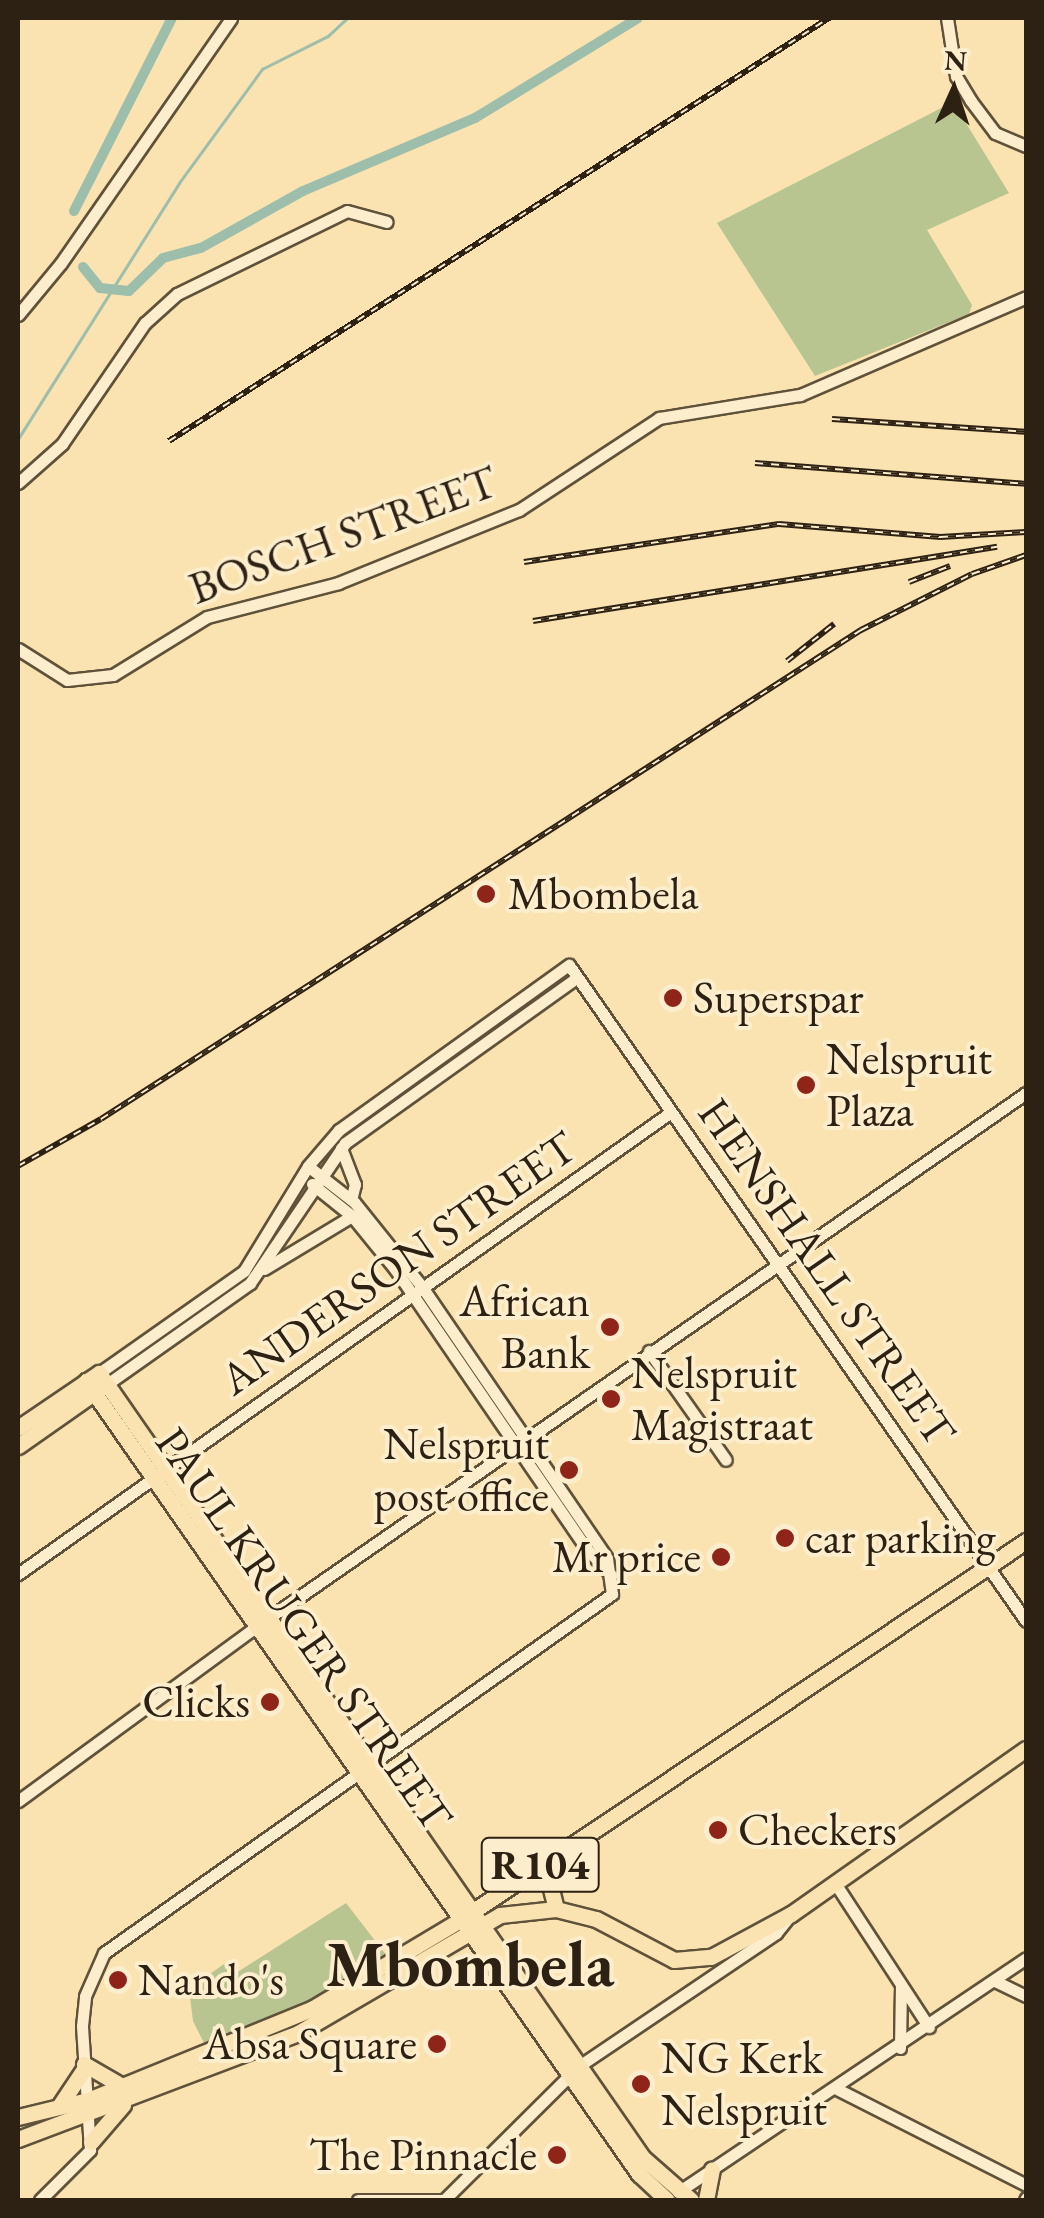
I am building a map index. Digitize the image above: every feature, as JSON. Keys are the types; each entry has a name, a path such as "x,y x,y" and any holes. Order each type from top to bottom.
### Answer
{"main road":[{"path":"18,1428 96,1382"},
{"path":"18,1446 96,1382"},
{"name":"PAUL KRUGER STREET","path":"96,1382 574,2070"},
{"name":"R104","path":"18,2139 57,2127 88,2108 300,2014 470,1921 559,1852 1026,1541"},
{"name":"R104","path":"470,1921 513,1911 556,1909 596,1919 674,1960 695,1961 791,1914 1026,1749"},
{"path":"556,1909 549,1881 559,1852"},
{"path":"56,2108 84,2066 124,2094 91,2144 57,2127"},
{"path":"574,2070 643,2180 645,2200"},
{"path":"574,2070 674,2199"},
{"name":"R104","path":"18,2118 56,2108 88,2108"},
{"path":"706,2200 712,2170"},
{"path":"643,2180 674,2199"}],"street":[{"path":"18,315 62,262 231,18"},
{"path":"947,18 956,76 970,101 995,133 1026,146"},
{"path":"18,483 62,444 145,323 176,294 347,210 387,222"},
{"name":"BOSCH STREET","path":"18,649 66,680 113,674 207,618 338,583 519,510 659,418 800,395 1026,298"},
{"name":"HENSHALL STREET","path":"305,1171 339,1130 569,965 1026,1621"},
{"path":"264,1270 340,1148 576,978"},
{"path":"21,1795 649,1350 1026,1092"},
{"name":"ANDERSON STREET","path":"18,1574 671,1112"},
{"path":"340,1148 354,1181 351,1200"},
{"path":"96,1382 244,1270 305,1171 352,1216 419,1291"},
{"path":"40,2200 86,2160 91,2144 84,2066 85,1996 104,1952 602,1606 614,1589 607,1558 518,1442 419,1291 351,1200 319,1182"},
{"path":"96,1382 352,1216"},
{"path":"649,1350 726,1460"},
{"path":"834,1883 929,2027"},
{"path":"358,2200 444,2200 574,2070 776,1933 791,1914"},
{"path":"674,2199 712,2170 900,2048 1026,1958"},
{"path":"995,1980 1026,1996"},
{"path":"900,1983 900,2048"},
{"path":"838,2090 1026,2185"}],"green space":[{"path":"953,102 1009,193 927,230 972,305 969,314 815,376 717,223"},
{"path":"346,1903 390,1960 208,2051 193,2021 189,1989 228,1961 236,1973"}],"waterway":[{"path":"74,211 172,18"},
{"path":"18,439 179,183 262,69 328,36 347,18"},
{"path":"83,267 100,288 129,291 163,258 201,248 303,191 475,118 638,18"}],"railway":[{"path":"169,441 829,18"},
{"path":"832,419 1026,432"},
{"path":"755,463 1026,484"},
{"path":"524,562 779,524 940,537 1026,532"},
{"path":"533,621 997,547"},
{"path":"18,1166 101,1119 861,630 972,574 1026,555"},
{"path":"909,582 950,566"},
{"path":"787,661 834,624"}],"place":[{"name":"Mbombela","path":"486,894"},
{"name":"Superspar","path":"673,998"},
{"name":"Nelspruit Plaza","path":"806,1085"},
{"name":"African Bank","path":"610,1327"},
{"name":"Nelspruit Magistraat","path":"611,1399"},
{"name":"Nelspruit post office","path":"569,1470"},
{"name":"car parking","path":"785,1538"},
{"name":"Mr price","path":"721,1557"},
{"name":"Clicks","path":"270,1702"},
{"name":"Checkers","path":"718,1830"},
{"name":"Nando's","path":"118,1980"},
{"name":"Absa Square","path":"437,2044"},
{"name":"NG Kerk Nelspruit","path":"641,2084"},
{"name":"The Pinnacle","path":"557,2155"}],"district":[{"name":"Mbombela","path":"470,1963"}]}
